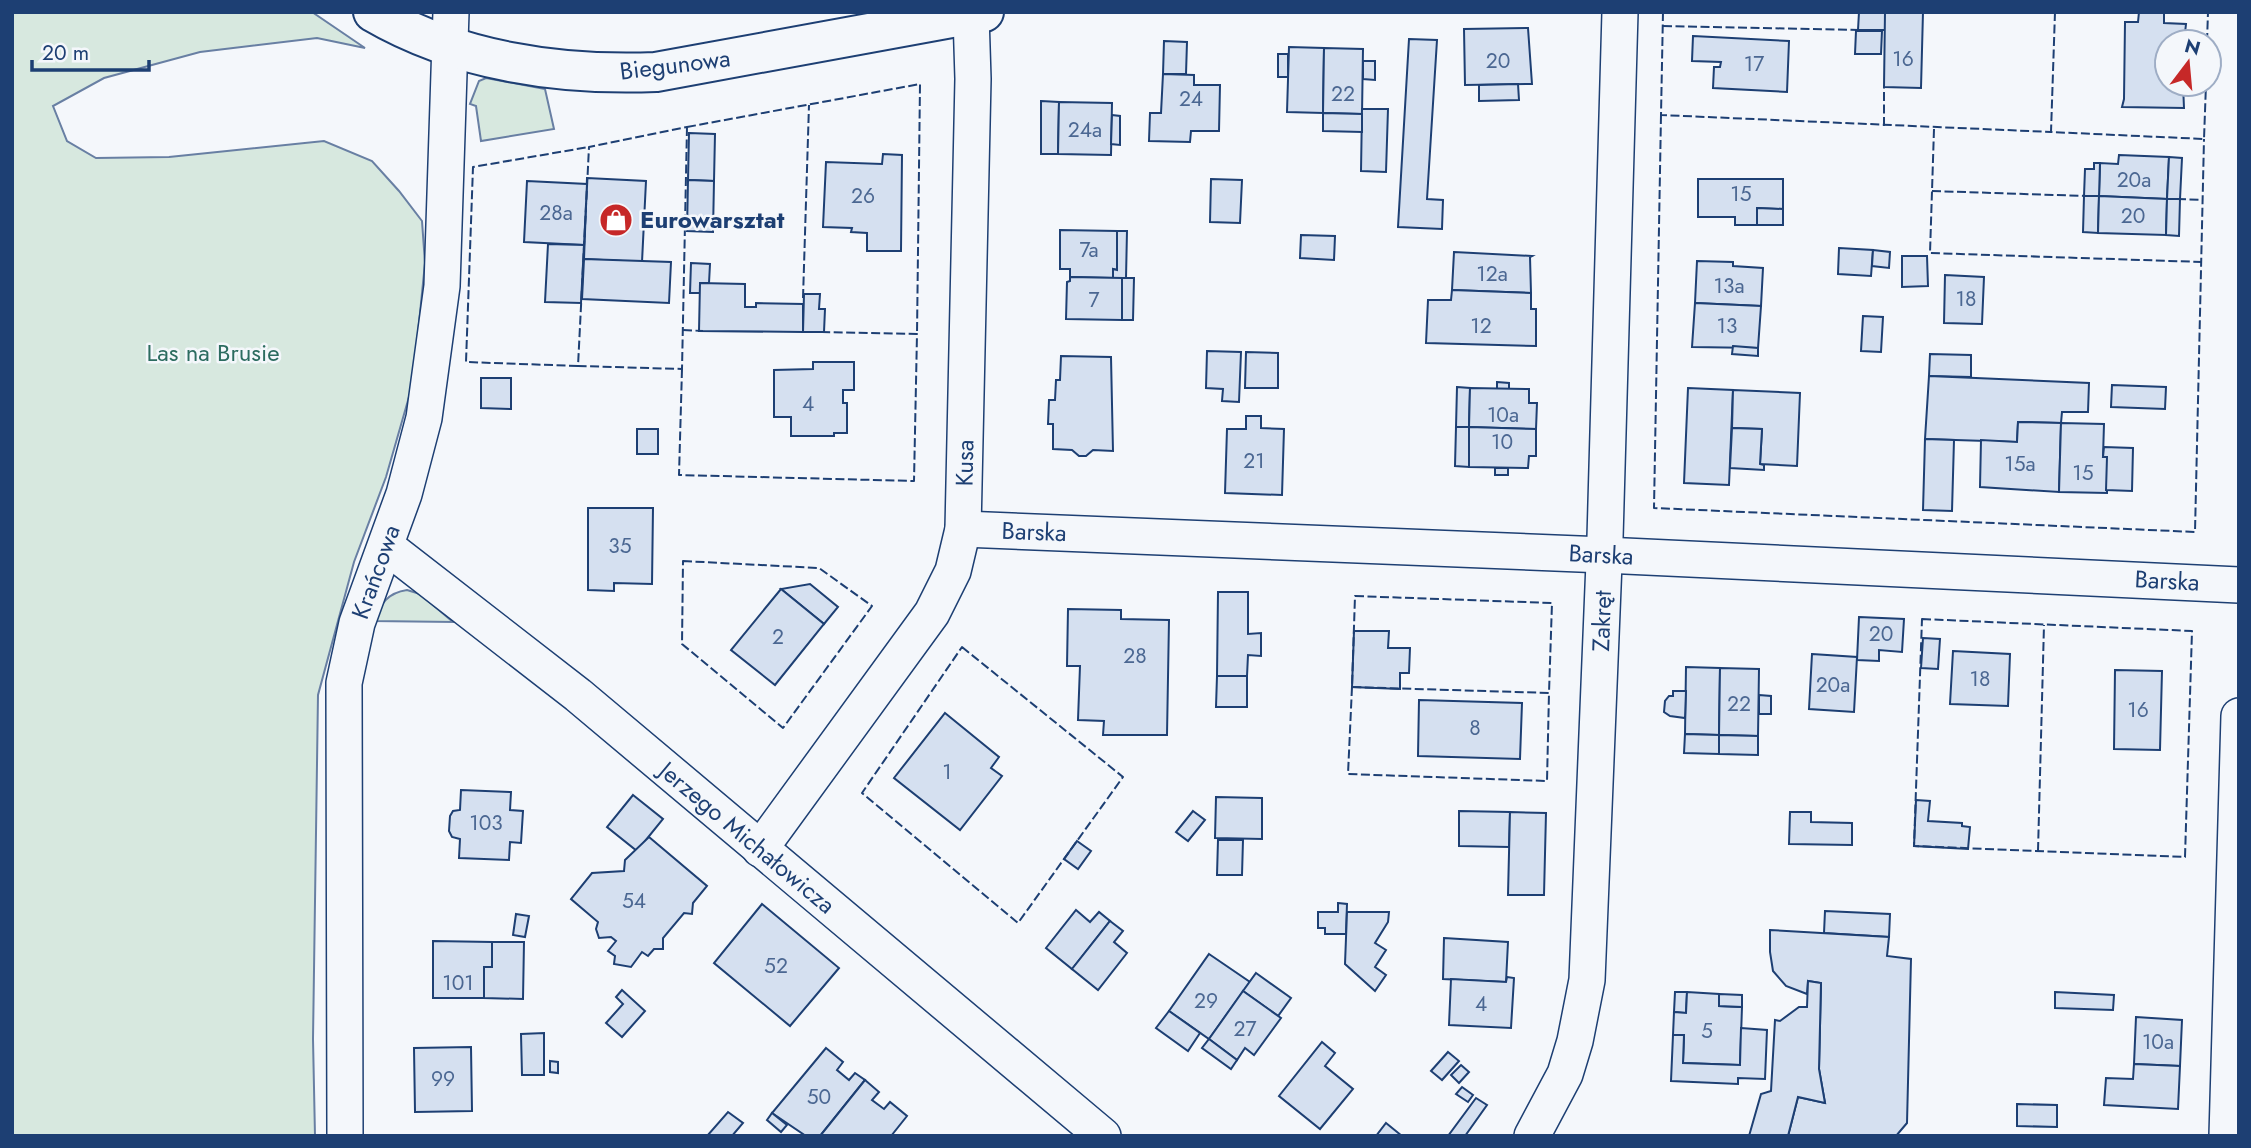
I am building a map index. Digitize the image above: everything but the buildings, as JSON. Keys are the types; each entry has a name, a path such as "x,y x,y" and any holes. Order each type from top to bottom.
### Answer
{"street":[{"name":"Biegunowa","path":"373,12 405,29 450,29 499,59 549,68 602,73 656,72 978,13"},
{"name":"Zakręt","path":"1532,1136 1565,1074 1575,1041 1587,980 1604,555 1620,12"},
{"name":"Kusa","path":"760,849 932,613 953,571 963,529 973,79 978,13"},
{"name":"Krańcowa","path":"345,1136 344,683 357,622 386,545 418,446 437,328 442,275 450,29"},
{"name":"Barska","path":"963,529 1604,555 2239,585"},
{"name":"Jerzego Michałowicza","path":"386,545 578,695 1103,1136"},
{"path":"2227,1136 2239,716"}],"green space":[{"name":"Las na Brusie","path":"12,12 312,12 365,48 317,38 200,52 104,78 53,106 67,141 96,158 169,157 324,141 372,161 422,221 425,263 413,383 386,477 354,562 318,695 313,1039 315,1136 12,1136"},
{"path":"486,78 545,89 554,129 481,141 476,106 470,104 479,81"},
{"path":"407,590 420,594 453,622 373,621 386,600"}],"fence":[{"path":"1663,12 1661,115 2051,132"},
{"path":"2055,12 2051,132 2204,139 2205,98"},
{"path":"2207,28 2208,12"},
{"path":"1663,26 1859,30"},
{"path":"687,127 920,84 917,334"},
{"path":"1884,85 1884,126"},
{"path":"803,298 809,105"},
{"path":"1661,115 1654,508 2195,532 2204,139"},
{"path":"687,127 682,369 578,366 589,147 687,127"},
{"path":"1934,129 1930,253 2202,262"},
{"path":"578,366 466,362 473,167 589,147"},
{"path":"1932,191 2086,196"},
{"path":"2177,199 2203,200"},
{"path":"683,330 703,331"},
{"path":"682,369 679,475 914,481 917,334 822,332"},
{"path":"683,561 819,568 872,606 783,728 682,644 683,561"},
{"path":"1355,596 1552,603 1549,693 1352,687 1355,596"},
{"path":"1922,619 2192,631 2185,857 1914,846 1922,619"},
{"path":"2038,851 2044,625"},
{"path":"962,647 1123,777 1018,923 862,793 962,647"},
{"path":"1352,687 1348,774 1547,781 1549,693"}],"place":[{"name":"Eurowarsztat","path":"616,220"}]}
